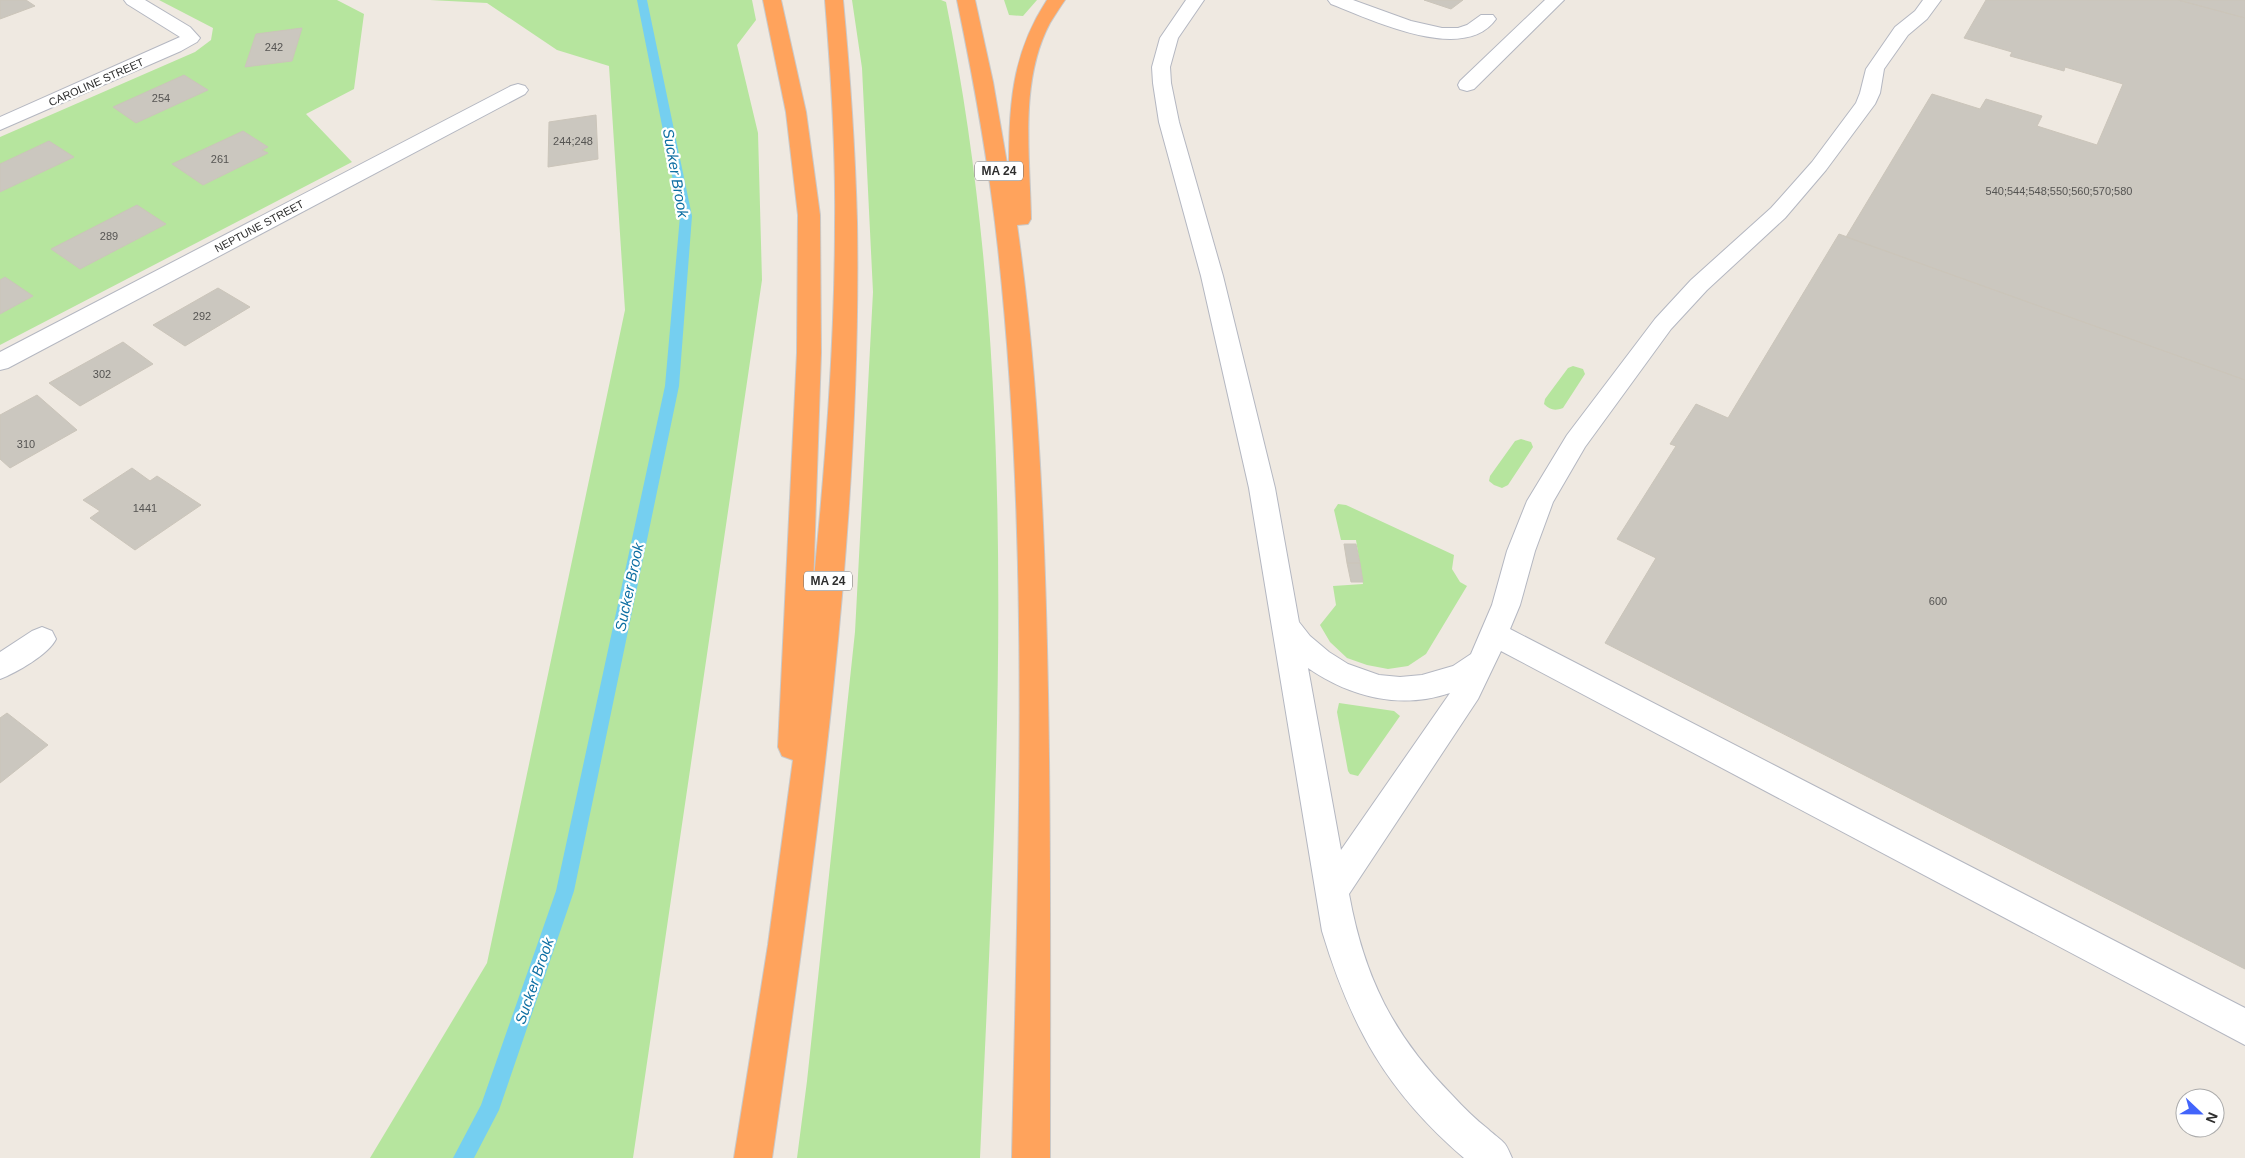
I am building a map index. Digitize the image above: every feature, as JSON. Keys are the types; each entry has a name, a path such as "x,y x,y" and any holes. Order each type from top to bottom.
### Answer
{"highway":[{"path":"766,1077 793,761 809,353 810,280 809,215 803,158 788,67 772,0"},
{"name":"MA 24","path":"753,1158 766,1077 819,675 842,404 847,298 847,207 845,127 834,0"},
{"name":"MA 24","path":"966,0 986,90 1010,246 1027,456 1032,615 1034,949 1031,1158"},
{"path":"1019,343 1022,82 1031,44 1039,25 1056,0"}],"street":[{"name":"CAROLINE STREET","path":"0,124 175,47 191,38 184,31 132,0"},
{"path":"1195,0 1178,22 1169,38 1161,67 1162,83 1170,122 1210,267 1262,488 1339,931 1350,968 1366,1008 1389,1047 1427,1094 1453,1122 1493,1158"},
{"path":"1337,0 1414,27 1440,33 1470,31 1481,17 1455,19 1425,18 1367,0"},
{"path":"1467,86 1555,0"},
{"path":"1331,893 1468,690 1506,605 1529,527 1544,494 1576,441 1622,376 1663,324 1699,285 1778,213 1819,166 1865,104 1870,93 1875,70 1901,31 1921,15 1932,0"},
{"name":"NEPTUNE STREET","path":"0,362 518,90"},
{"path":"1284,621 1290,633 1299,644 1329,668 1348,679 1379,688 1397,689 1437,685 1455,680 1482,662"},
{"path":"1494,634 2245,1027"},
{"path":"0,667 42,639"}],"green space":[{"path":"159,0 337,0 364,14 354,89 306,114 352,162 0,345 0,137 195,52 211,40 213,28"},
{"path":"430,0 752,0 756,20 737,45 758,133 762,280 633,1158 370,1158 487,963 625,310 609,66 557,50 487,3"},
{"path":"852,0 941,0 946,2 970,145 986,289 995,433 998,578 997,723 993,869 980,1158 797,1158 807,1081 855,632 873,292 862,68"},
{"path":"1004,0 1037,0 1023,16 1009,15"},
{"path":"1573,366 1583,369 1585,374 1563,408 1555,410 1548,408 1544,404 1545,399 1568,368"},
{"path":"1521,439 1531,442 1533,447 1508,485 1502,488 1494,485 1489,481 1490,476 1515,441"},
{"path":"1338,504 1346,505 1454,555 1452,569 1460,582 1467,586 1426,654 1408,666 1388,669 1367,665 1347,658 1330,642 1320,625 1336,605 1333,586 1363,584 1356,540 1341,540 1334,510"},
{"path":"1339,703 1394,711 1400,716 1358,776 1350,774 1348,771 1337,712"}],"building":[{"path":"0,0 26,0 35,6 0,19"},
{"path":"1424,0 1463,0 1451,9"},
{"path":"1986,0 2178,0 2245,18 2245,380 1846,237 1932,94 1980,109 1986,99 2042,116 2037,126 2097,145 2123,84 2065,67 2064,71 2010,56 2012,52 1964,38"},
{"path":"2178,0 2245,0 2245,18"},
{"path":"302,28 292,61 245,67 256,34"},
{"path":"184,75 208,90 136,123 113,107"},
{"path":"596,115 598,159 548,167 549,122"},
{"path":"243,131 268,147 262,150 268,153 203,185 172,164"},
{"path":"49,141 74,157 0,192 0,164"},
{"path":"137,205 166,224 80,269 51,249"},
{"path":"1839,234 2245,380 2245,969 1605,643 1656,558 1617,539 1676,446 1670,444 1696,404 1728,418"},
{"path":"5,277 33,296 0,314 0,280"},
{"path":"218,288 250,307 185,346 153,325"},
{"path":"123,342 153,364 80,406 49,383"},
{"path":"37,395 77,430 10,468 0,459 0,415"},
{"path":"132,468 150,481 157,476 201,505 135,550 90,518 100,511 83,500"},
{"path":"1344,544 1356,544 1360,563 1347,563"},
{"path":"1347,563 1360,563 1363,582 1351,582"},
{"path":"7,713 48,745 0,783 0,718"}],"waterway":[{"name":"Sucker Brook","path":"463,1158 489,1110 565,891 672,386 686,216 642,0"}]}
